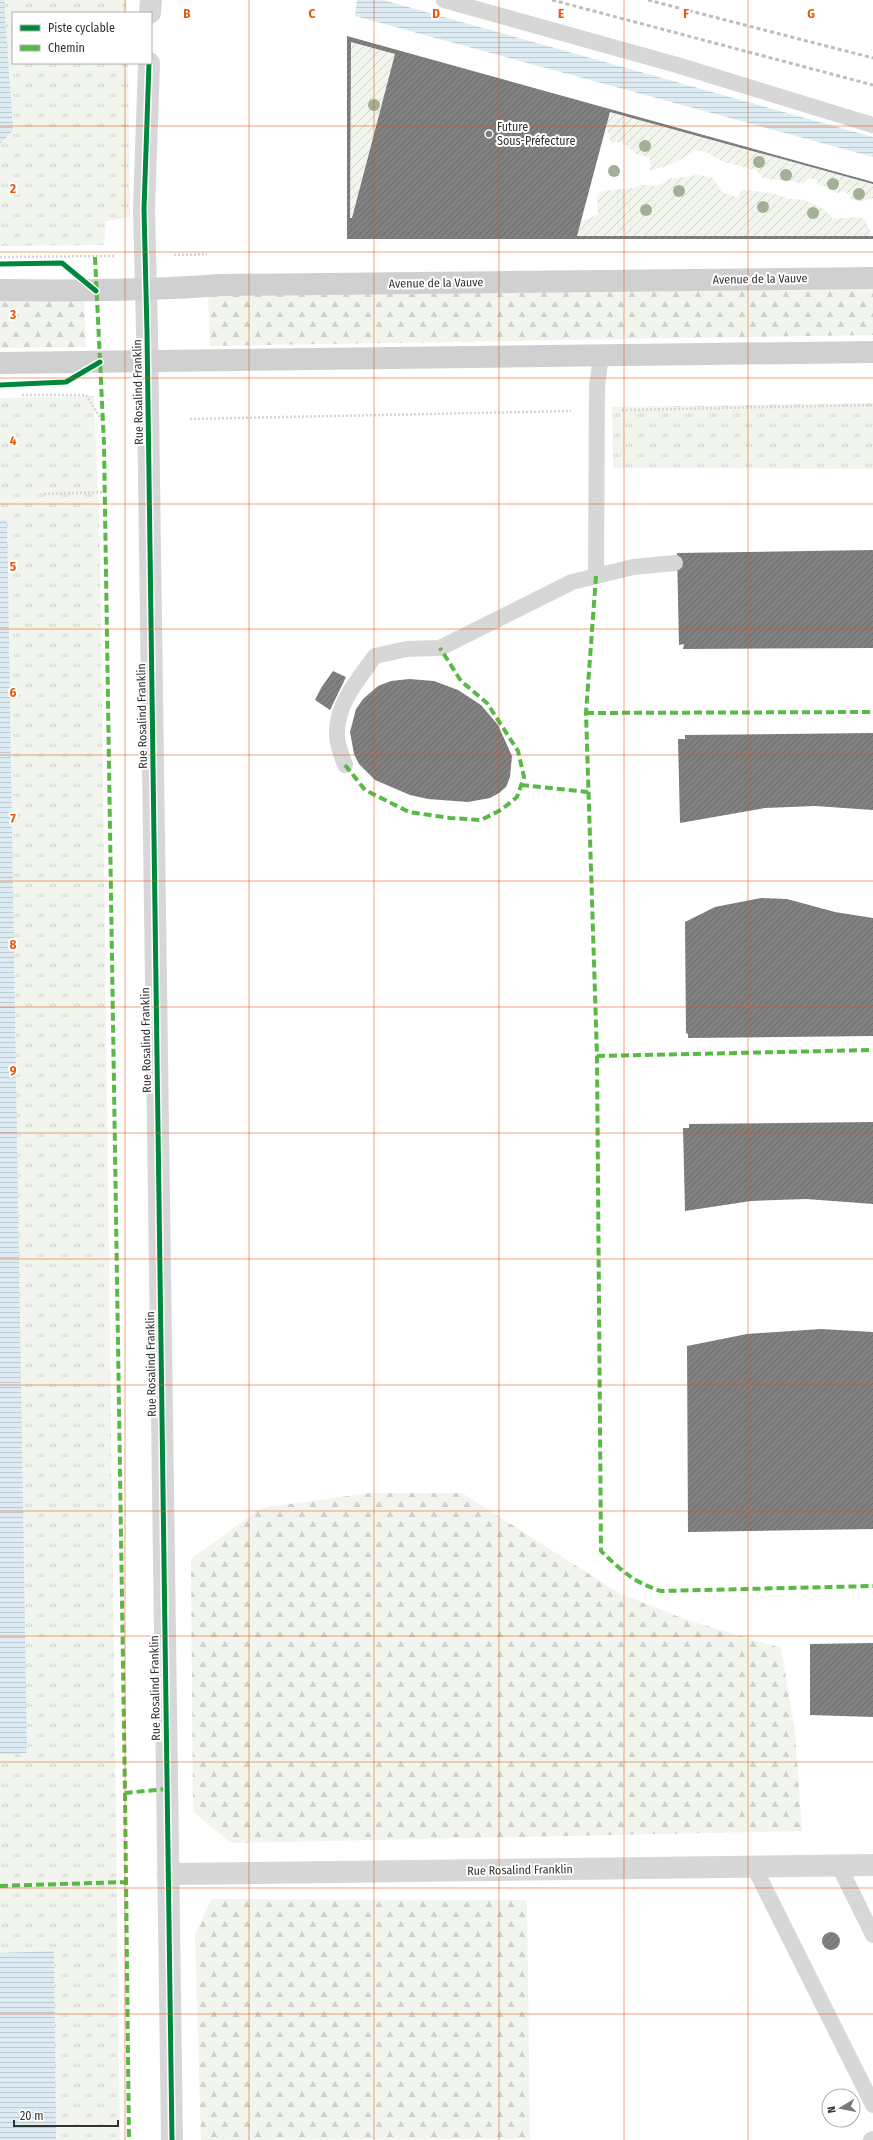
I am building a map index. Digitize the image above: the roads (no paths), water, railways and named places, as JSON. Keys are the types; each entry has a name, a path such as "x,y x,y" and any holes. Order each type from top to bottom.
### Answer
{"main road":[{"name":"Avenue de la Vauve","path":"0,290 146,290 220,285 873,278"},
{"path":"0,363 873,352"}],"street":[{"path":"150,12 151,0"},
{"name":"Rue Rosalind Franklin","path":"149,64 144,210 172,2140"},
{"name":"Rue Rosalind Franklin","path":"168,1874 873,1865"}],"lane":[{"path":"444,0 677,66 873,125"},
{"path":"596,576 597,386 602,356"},
{"path":"344,765 336,736 339,712 359,678 375,656 406,649 440,648 572,582 633,567 675,563"},
{"path":"839,1866 873,1935"},
{"path":"754,1867 873,2105"}],"railway":[{"path":"552,0 873,85"},
{"path":"648,0 873,58"}],"place":[{"name":"Future Sous-Préfecture","path":"489,134"}]}
